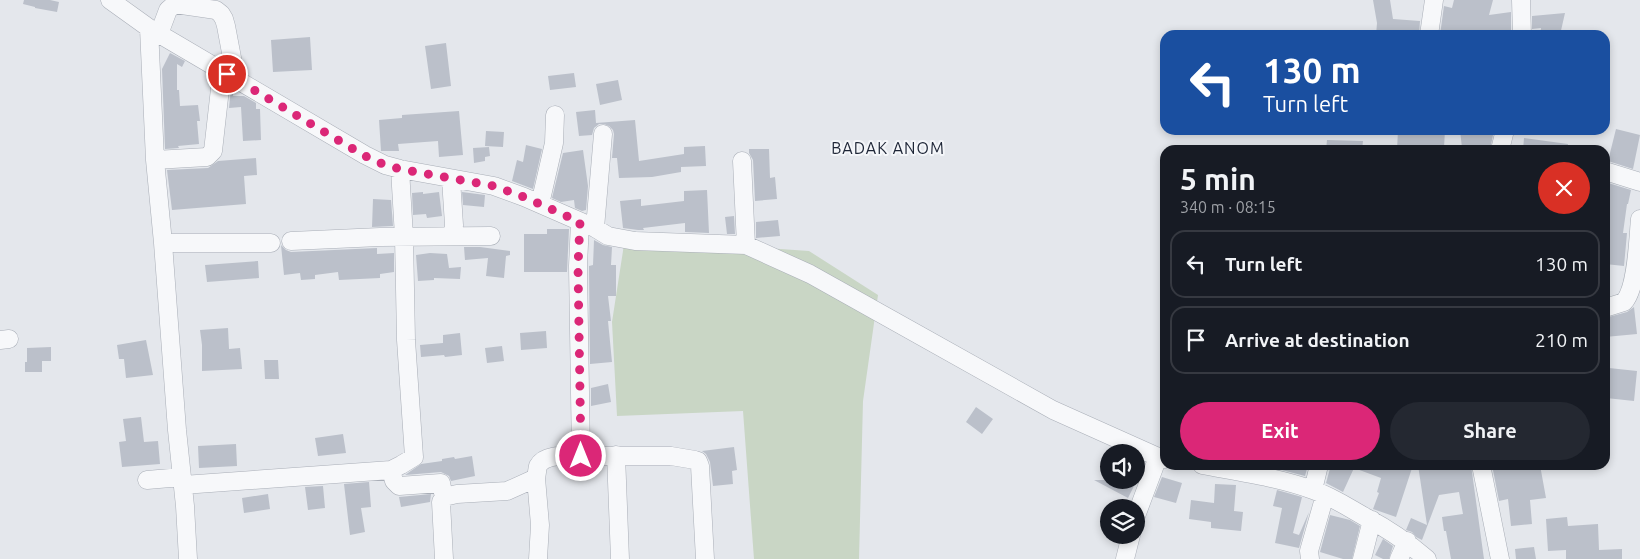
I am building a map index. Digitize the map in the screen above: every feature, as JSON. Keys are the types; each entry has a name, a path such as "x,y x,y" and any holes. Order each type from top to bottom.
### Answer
{"street":[{"path":"110,0 154,31 365,156 385,165 494,186 540,204 608,236 635,242 746,245 810,274 1053,410 1160,457"},
{"path":"1430,30 1434,0"},
{"path":"1521,0 1522,30"},
{"path":"155,160 207,157 213,151 229,75 224,19 216,10 175,4 168,10 154,31 155,160 188,559"},
{"path":"540,204 554,142 555,115"},
{"path":"581,456 578,266 603,134"},
{"path":"742,161 746,245"},
{"path":"147,480 183,481 391,470 414,457 406,340 404,237 400,169"},
{"path":"1610,173 1640,182"},
{"path":"451,179 453,236"},
{"path":"1610,306 1624,302 1630,291 1635,271 1640,219"},
{"path":"291,241 491,236"},
{"path":"163,243 271,243"},
{"path":"616,455 620,559"},
{"path":"538,559 540,525 536,478 538,467 544,459 561,456 616,455 671,456 698,461 704,559"},
{"path":"1144,499 1160,462"},
{"path":"391,470 394,481 399,486 441,483 444,497 441,502 444,559"},
{"path":"1230,470 1319,492 1338,500 1407,541 1427,559"},
{"path":"1310,559 1309,550 1319,492 1319,470"},
{"path":"1482,470 1500,559"},
{"path":"444,497 457,494 507,491 536,478"},
{"path":"1362,559 1372,520"},
{"path":"1399,559 1407,541"},
{"path":"1125,559 1129,544"}],"green space":[{"path":"625,238 809,251 878,295 863,401 859,559 754,559 743,411 617,416 612,322"}],"building":[{"path":"24,0 59,2 57,12 23,4"},
{"path":"1373,0 1390,0 1393,19 1420,21 1419,30 1376,30"},
{"path":"1454,0 1493,0 1489,15 1511,12 1511,30 1441,30 1444,6 1452,8"},
{"path":"1565,13 1561,30 1532,29 1532,16"},
{"path":"310,37 312,70 273,72 271,40"},
{"path":"446,43 451,86 431,89 425,46"},
{"path":"170,53 185,61 182,67 177,64 177,90 179,90 180,106 198,105 200,121 197,121 199,144 165,149 162,69"},
{"path":"574,73 576,87 550,90 548,76"},
{"path":"618,80 622,100 600,105 596,84"},
{"path":"231,88 233,96 244,96 256,103 256,109 260,109 261,140 243,141 241,107 229,108"},
{"path":"595,110 596,123 635,120 639,161 684,154 684,147 705,146 706,166 681,167 681,172 652,177 619,178 617,158 612,158 613,130 609,126 599,124 594,128 592,135 579,136 576,112"},
{"path":"459,111 463,155 439,157 438,141 398,144 399,151 381,151 379,120 402,118 402,115"},
{"path":"1616,129 1640,135 1633,169 1610,162 1610,153"},
{"path":"486,131 504,132 503,147 485,146"},
{"path":"1398,135 1445,135 1444,145 1397,145"},
{"path":"1461,135 1493,135 1491,145 1462,145"},
{"path":"1524,138 1568,144 1568,145 1523,145"},
{"path":"1327,140 1363,141 1363,145 1326,145"},
{"path":"526,145 542,149 533,189 512,181 517,160 523,162"},
{"path":"489,147 490,156 485,157 485,161 474,163 473,148"},
{"path":"749,149 769,149 770,178 775,177 777,199 755,201 753,160"},
{"path":"583,150 588,186 586,210 582,211 575,208 574,200 561,202 552,198 563,153"},
{"path":"256,158 257,175 244,176 246,204 172,210 167,170 208,168 218,161"},
{"path":"1610,184 1631,190 1623,233 1627,233 1624,266 1610,265"},
{"path":"707,190 709,233 685,232 685,223 643,228 644,230 623,228 620,201 641,199 641,206 684,201 684,191"},
{"path":"423,192 423,194 439,192 442,216 427,218 426,214 413,215 412,193"},
{"path":"462,192 485,195 484,207 463,205"},
{"path":"373,199 391,200 393,226 372,227"},
{"path":"734,216 735,234 727,234 725,217"},
{"path":"778,220 780,236 756,238 756,222"},
{"path":"547,229 569,229 567,272 524,272 524,234 547,234"},
{"path":"594,240 612,247 611,265 616,265 616,296 608,296 611,321 608,321 612,362 590,364 589,266 593,265"},
{"path":"281,245 291,252 377,248 377,254 394,253 394,272 380,274 380,278 339,280 338,272 315,275 315,279 301,280 300,273 284,275"},
{"path":"464,247 510,251 510,255 506,256 504,278 486,276 488,258 465,260"},
{"path":"430,253 447,254 449,268 461,267 460,279 434,278 434,280 418,281 416,255"},
{"path":"258,261 259,278 207,282 205,265"},
{"path":"1634,307 1637,334 1610,337 1610,317 1627,312"},
{"path":"228,328 229,349 240,348 242,369 202,371 200,330"},
{"path":"546,331 547,348 521,350 520,333"},
{"path":"460,333 462,355 421,357 420,345 443,343 443,335"},
{"path":"146,340 153,375 126,378 124,359 119,359 117,345"},
{"path":"502,346 504,361 487,363 485,348"},
{"path":"51,347 51,361 42,361 42,372 25,372 27,348"},
{"path":"264,360 278,360 279,379 265,379"},
{"path":"1610,368 1637,371 1634,401 1610,398"},
{"path":"608,384 611,402 591,406 591,388"},
{"path":"976,407 993,419 982,434 966,422"},
{"path":"141,417 144,442 158,441 160,464 122,467 119,442 126,441 123,419"},
{"path":"343,434 346,453 318,456 315,438"},
{"path":"236,444 237,466 199,468 198,446"},
{"path":"734,447 737,470 732,471 733,484 713,486 710,462 702,451"},
{"path":"472,456 475,476 451,481 449,476 441,472 405,475 421,464 454,457 455,459"},
{"path":"1282,470 1307,470 1305,476"},
{"path":"1330,470 1353,470 1343,492 1326,483"},
{"path":"1359,470 1411,470 1396,517 1373,509 1379,493 1377,492 1381,478"},
{"path":"1419,470 1472,470 1484,559 1451,559 1442,517 1463,514 1459,492 1439,495 1422,540 1406,530 1411,518 1427,525"},
{"path":"1493,470 1541,470 1546,498 1530,500 1532,524 1511,526 1508,499 1499,501"},
{"path":"1162,477 1182,483 1176,503 1154,497"},
{"path":"369,482 371,507 361,508 365,532 350,535 344,484"},
{"path":"1215,484 1236,485 1234,511 1243,512 1241,531 1211,528 1211,522 1189,519 1191,500 1214,503"},
{"path":"323,486 325,508 308,510 305,487"},
{"path":"1111,489 1132,489 1128,498"},
{"path":"1277,490 1302,497 1293,533 1299,535 1309,512 1299,548 1275,543 1282,508 1273,506"},
{"path":"268,494 270,509 244,513 242,498"},
{"path":"431,494 430,502 401,507 399,497"},
{"path":"1330,515 1350,520 1360,526 1352,559 1343,559 1320,552"},
{"path":"1567,517 1568,526 1598,524 1599,550 1622,549 1622,559 1566,559 1566,550 1548,551 1546,519"},
{"path":"1383,539 1393,546 1389,559 1383,559 1375,555"},
{"path":"1534,547 1536,559 1516,559 1515,549"}],"district":[{"name":"BADAK ANOM","path":"888,148"}],"route":[{"path":"227,74 365,156 385,165 494,186 580,222 578,266 581,456"}]}
